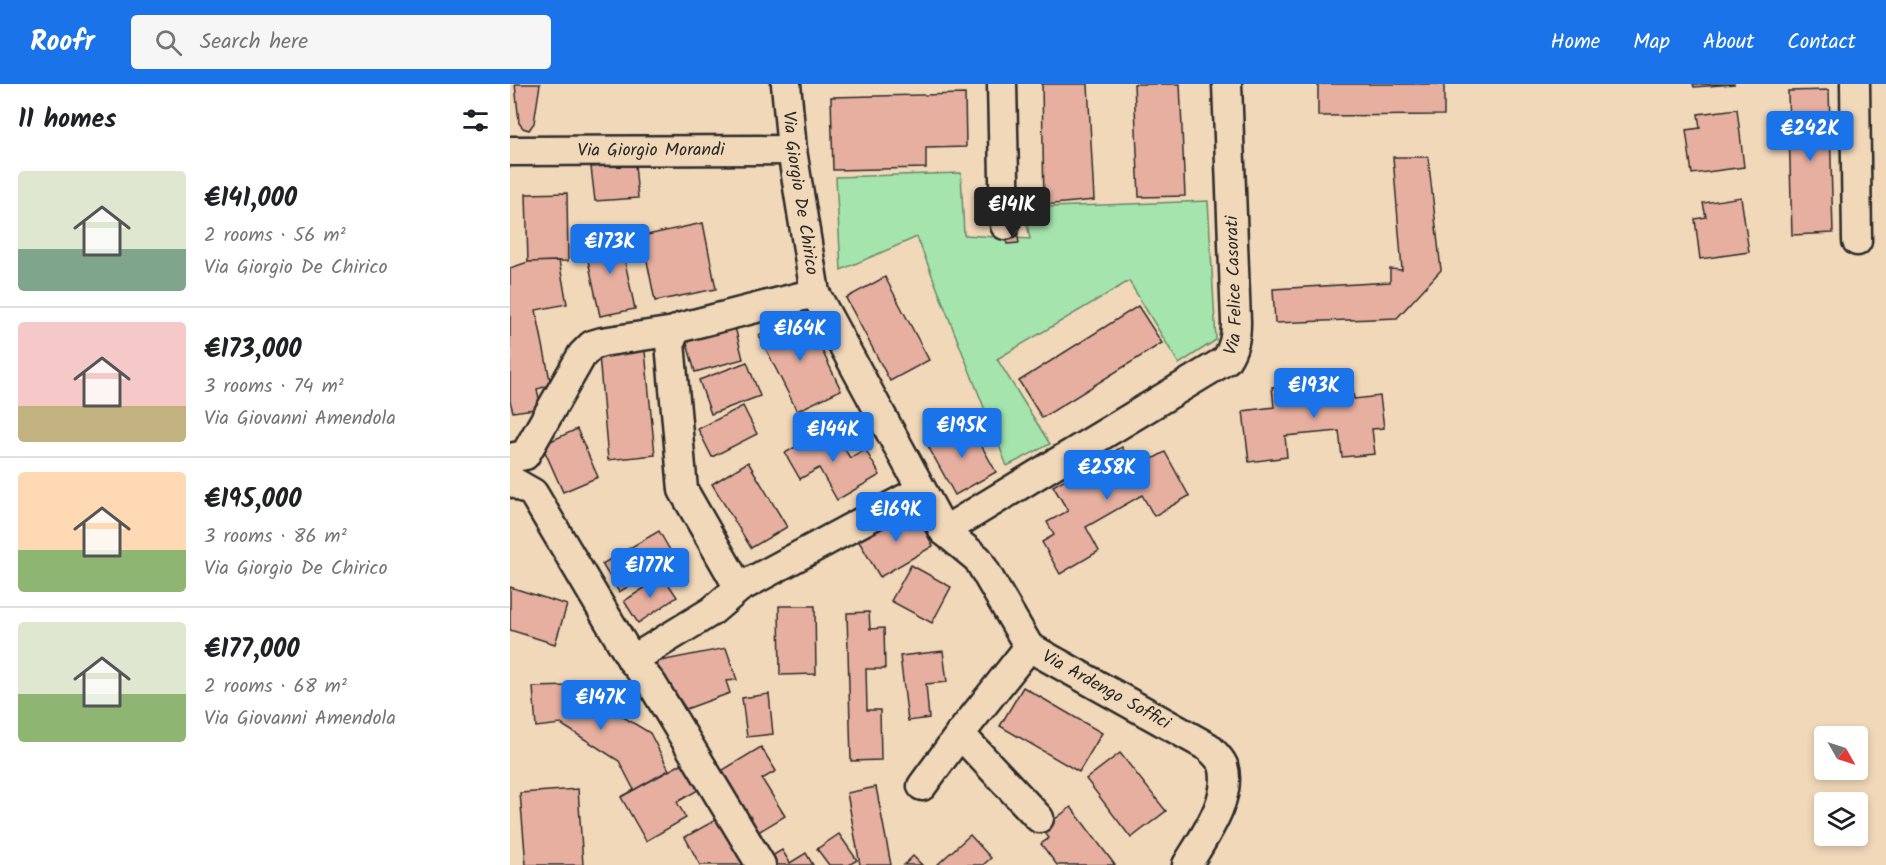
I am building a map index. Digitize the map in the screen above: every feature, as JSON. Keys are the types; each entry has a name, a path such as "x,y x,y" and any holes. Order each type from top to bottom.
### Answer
{"street":[{"name":"Via Giorgio De Chirico","path":"786,84 792,150 816,293 921,490"},
{"path":"1002,84 1005,225"},
{"name":"Via Felice Casorati","path":"944,531 1226,360 1233,350 1236,329 1227,84"},
{"path":"1856,84 1857,241"},
{"name":"Via Giorgio Morandi","path":"510,151 792,150"},
{"path":"510,458 525,455 582,355 592,345 602,342 673,337 682,327 816,293"},
{"path":"673,337 683,490 739,588"},
{"path":"510,480 533,493 632,660 652,684 761,865"},
{"path":"632,660 712,611 739,588 921,490 944,531"},
{"name":"Via Ardengo Soffici","path":"944,531 978,559 1029,647 1208,747 1223,765 1225,785 1219,807 1186,865"},
{"path":"922,786 1029,647"},
{"path":"960,734 1039,818"}],"green space":[{"path":"961,173 964,235 1030,239 1024,208 1208,201 1216,340 1179,364 1129,281 997,359 1050,444 1007,466 917,237 841,270 836,177"}],"building":[{"path":"515,84 540,84 534,123 529,130 523,128 519,123"},
{"path":"1042,84 1088,84 1094,200 1044,205"},
{"path":"1134,84 1180,84 1185,196 1139,197"},
{"path":"1318,84 1444,84 1444,115 1318,116"},
{"path":"1693,84 1735,84 1694,87"},
{"path":"1829,90 1833,233 1792,235 1788,91"},
{"path":"965,94 966,147 926,148 926,168 833,170 831,97"},
{"path":"1737,109 1744,167 1692,174 1686,130 1700,128 1698,114"},
{"path":"1393,157 1428,157 1441,270 1397,318 1275,323 1273,289 1390,282 1390,269 1402,270"},
{"path":"635,164 638,198 595,201 591,167"},
{"path":"567,193 568,261 528,262 526,194"},
{"path":"1741,197 1749,252 1700,259 1695,219 1706,217 1703,203"},
{"path":"703,223 716,289 655,301 642,236"},
{"path":"1017,232 1019,243 1007,244 1005,234"},
{"path":"619,234 635,309 600,316 584,242"},
{"path":"559,261 567,304 536,310 551,385 537,389 541,408 513,412 510,401 510,268 528,262"},
{"path":"885,277 929,360 890,381 846,298"},
{"path":"1138,306 1162,343 1042,418 1019,381"},
{"path":"804,313 841,390 797,411 759,335"},
{"path":"734,323 743,359 695,372 685,336"},
{"path":"645,351 655,455 608,460 599,355"},
{"path":"747,362 760,396 711,414 699,380"},
{"path":"1351,378 1354,399 1380,396 1384,428 1372,429 1375,454 1342,457 1339,431 1285,436 1287,457 1249,462 1243,411 1274,407 1272,387"},
{"path":"743,406 757,434 712,457 698,429"},
{"path":"969,423 996,472 955,495 928,446"},
{"path":"831,426 850,458 865,449 880,475 837,500 819,468 800,479 785,453"},
{"path":"577,429 598,477 563,492 542,445"},
{"path":"1122,447 1134,469 1165,452 1189,496 1154,516 1142,495 1086,527 1099,551 1060,574 1042,542 1054,535 1047,522 1068,511 1053,486"},
{"path":"748,462 787,527 751,548 712,484"},
{"path":"913,509 933,546 880,577 858,540"},
{"path":"659,531 675,559 619,592 602,564"},
{"path":"911,565 951,587 932,623 891,601"},
{"path":"663,576 677,597 638,623 624,601"},
{"path":"510,587 567,605 555,644 510,630"},
{"path":"779,606 815,606 816,674 780,675"},
{"path":"869,612 870,629 884,628 885,669 866,669 867,710 880,710 881,760 851,761 847,613"},
{"path":"726,648 737,680 726,681 730,693 686,709 655,662"},
{"path":"943,651 947,682 926,684 929,718 908,721 900,656"},
{"path":"572,686 650,733 669,770 634,790 619,761 561,724 536,727 533,687"},
{"path":"1023,687 1102,733 1079,772 1000,726"},
{"path":"769,694 773,734 747,737 742,698"},
{"path":"761,747 776,771 762,779 785,816 755,834 718,773"},
{"path":"1120,753 1166,811 1131,838 1086,779"},
{"path":"683,763 698,790 677,802 686,818 646,841 621,797"},
{"path":"876,787 891,865 860,865 847,793"},
{"path":"578,789 583,865 526,865 520,793"},
{"path":"1071,807 1115,865 1057,865 1041,844 1049,838 1042,829"},
{"path":"721,817 748,865 700,865 685,837"},
{"path":"839,834 857,860 849,865 829,865 817,849"},
{"path":"970,835 991,858 983,865 937,865"},
{"path":"782,850 790,863 806,853 813,865 768,865 765,860"},
{"path":"913,856 922,865 904,865"}]}
